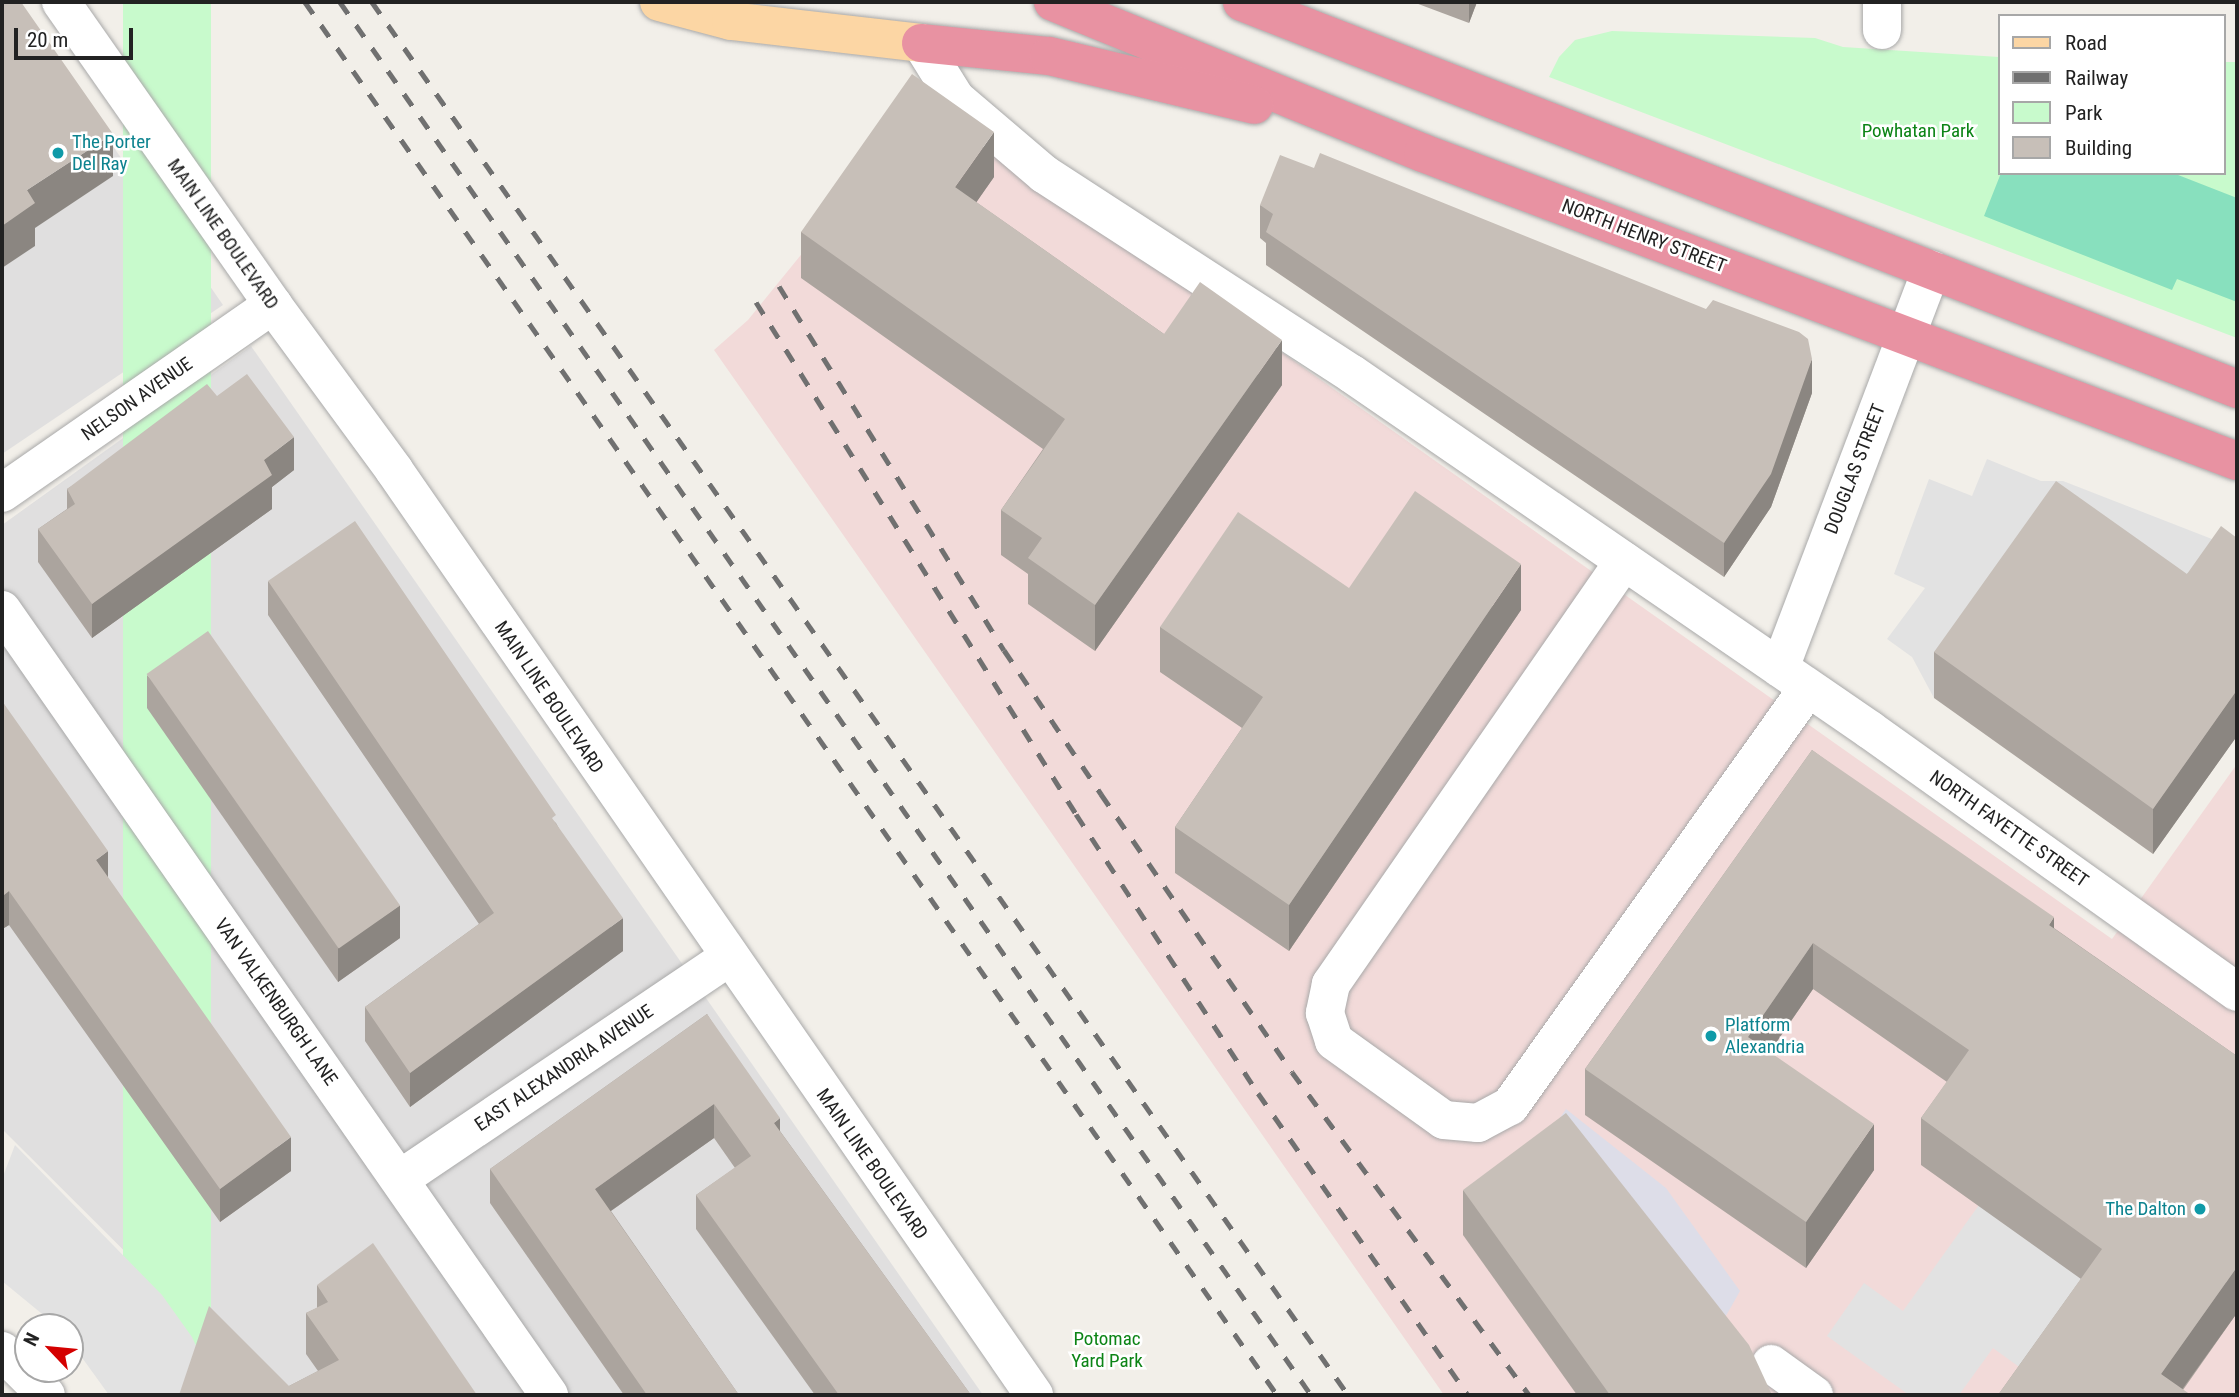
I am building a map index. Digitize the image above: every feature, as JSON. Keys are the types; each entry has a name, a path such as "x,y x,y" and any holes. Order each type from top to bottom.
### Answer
{"highway":[{"name":"NORTH HENRY STREET","path":"1053,2 1395,141 2237,461"},
{"path":"1242,2 2237,389"},
{"path":"920,43 1049,56 1395,141"}],"main road":[{"path":"660,2 731,21 920,43"}],"street":[{"name":"MAIN LINE BOULEVARD","path":"61,2 273,305 394,470 728,958 1034,1395"},
{"name":"NORTH FAYETTE STREET","path":"920,43 956,99 1044,174 1352,374 1794,678 2237,992"},
{"name":"DOUGLAS STREET","path":"1624,561 1331,984 1325,1013 1334,1041 1444,1120 1478,1123 1510,1106 1794,678 1906,334 1931,270"},
{"name":"NELSON AVENUE","path":"2,493 273,305"},
{"name":"VAN VALKENBURGH LANE","path":"2,610 549,1395"},
{"name":"EAST ALEXANDRIA AVENUE","path":"400,1179 728,958"},
{"path":"2,1351 46,1395"},
{"path":"1771,1364 1814,1395"}],"shaded area":[{"path":"2,2 13,2 223,305 2,454"},
{"path":"926,101 2112,939 2237,764 2237,1395 1444,1395 714,350 748,320"},
{"path":"251,346 983,1395 269,1395 2,1129 2,525"},
{"path":"1987,459 2041,481 2063,481 2235,548 2221,572 1934,698 1912,657 1887,639 1925,588 1894,574 1929,479 1972,496"},
{"path":"2191,1070 2040,1382 1993,1348 1959,1395 1909,1395 1827,1336 1864,1283 1903,1311 1979,1205"},
{"path":"1566,1109 1666,1188 1740,1291 1718,1330 1548,1135"},
{"path":"15,1145 162,1295 192,1337 205,1366 193,1395 109,1395 84,1360 84,1313 41,1313 2,1281 2,1179"}],"green space":[{"path":"123,2 211,2 211,1395 123,1395"},
{"name":"Powhatan Park","path":"1612,31 1815,38 1843,47 1997,57 1997,175 2225,175 2225,62 2237,62 2237,338 1549,77 1559,57 1575,40"},
{"path":"2000,175 2178,175 2237,198 2237,302 2177,279 2172,290 1984,216"}],"building":[{"name":"The Porter Del Ray","path":"2,2 21,2 113,134 27,190 35,203 2,226"},
{"path":"912,74 994,132 955,187 1164,334 1200,282 1282,340 1095,605 1028,558 1042,538 1001,510 1065,419 801,232"},
{"path":"1320,153 1706,309 1713,300 1799,332 1808,339 1812,359 1771,474 1724,543 1266,232 1273,214 1260,205 1280,155 1314,168"},
{"path":"247,374 294,437 264,460 272,475 92,604 38,529 75,504 67,489 207,384 217,396"},
{"path":"2056,481 2187,574 2221,526 2237,538 2237,690 2153,809 1934,652"},
{"path":"1415,491 1521,564 1289,905 1175,827 1263,697 1160,627 1238,512 1349,588"},
{"path":"355,521 556,815 552,818 623,918 410,1073 365,1007 494,913 268,581"},
{"path":"208,631 400,905 339,948 147,674"},
{"path":"2,701 108,851 96,860 291,1137 220,1189 9,891 4,895 2,891"},
{"path":"1812,750 2054,917 2049,925 2237,1056 2237,1267 2161,1374 2191,1395 1998,1395 2102,1249 1921,1118 1969,1050 1813,943 1748,1037 1874,1124 1806,1222 1585,1069"},
{"path":"707,1014 780,1118 774,1123 971,1395 839,1395 696,1195 751,1156 714,1104 595,1189 739,1395 647,1395 490,1169"},
{"path":"1566,1113 1749,1345 1772,1395 1610,1395 1463,1190"},
{"path":"373,1243 477,1395 179,1395 209,1306 289,1386 339,1360 306,1313 328,1302 317,1285"}],"railway":[{"path":"305,2 1277,1395"},
{"path":"340,2 1311,1395"},
{"path":"372,2 1348,1395"},
{"path":"779,286 1004,650 1101,794 1292,1072 1529,1395"},
{"path":"756,302 1076,814 1258,1093 1468,1395"}],"place":[{"name":"The Porter Del Ray","path":"58,153"},
{"name":"Platform Alexandria","path":"1711,1036"},
{"name":"The Dalton","path":"2200,1209"}],"park label":[{"name":"Potomac Yard Park","path":"1107,1350"}]}
